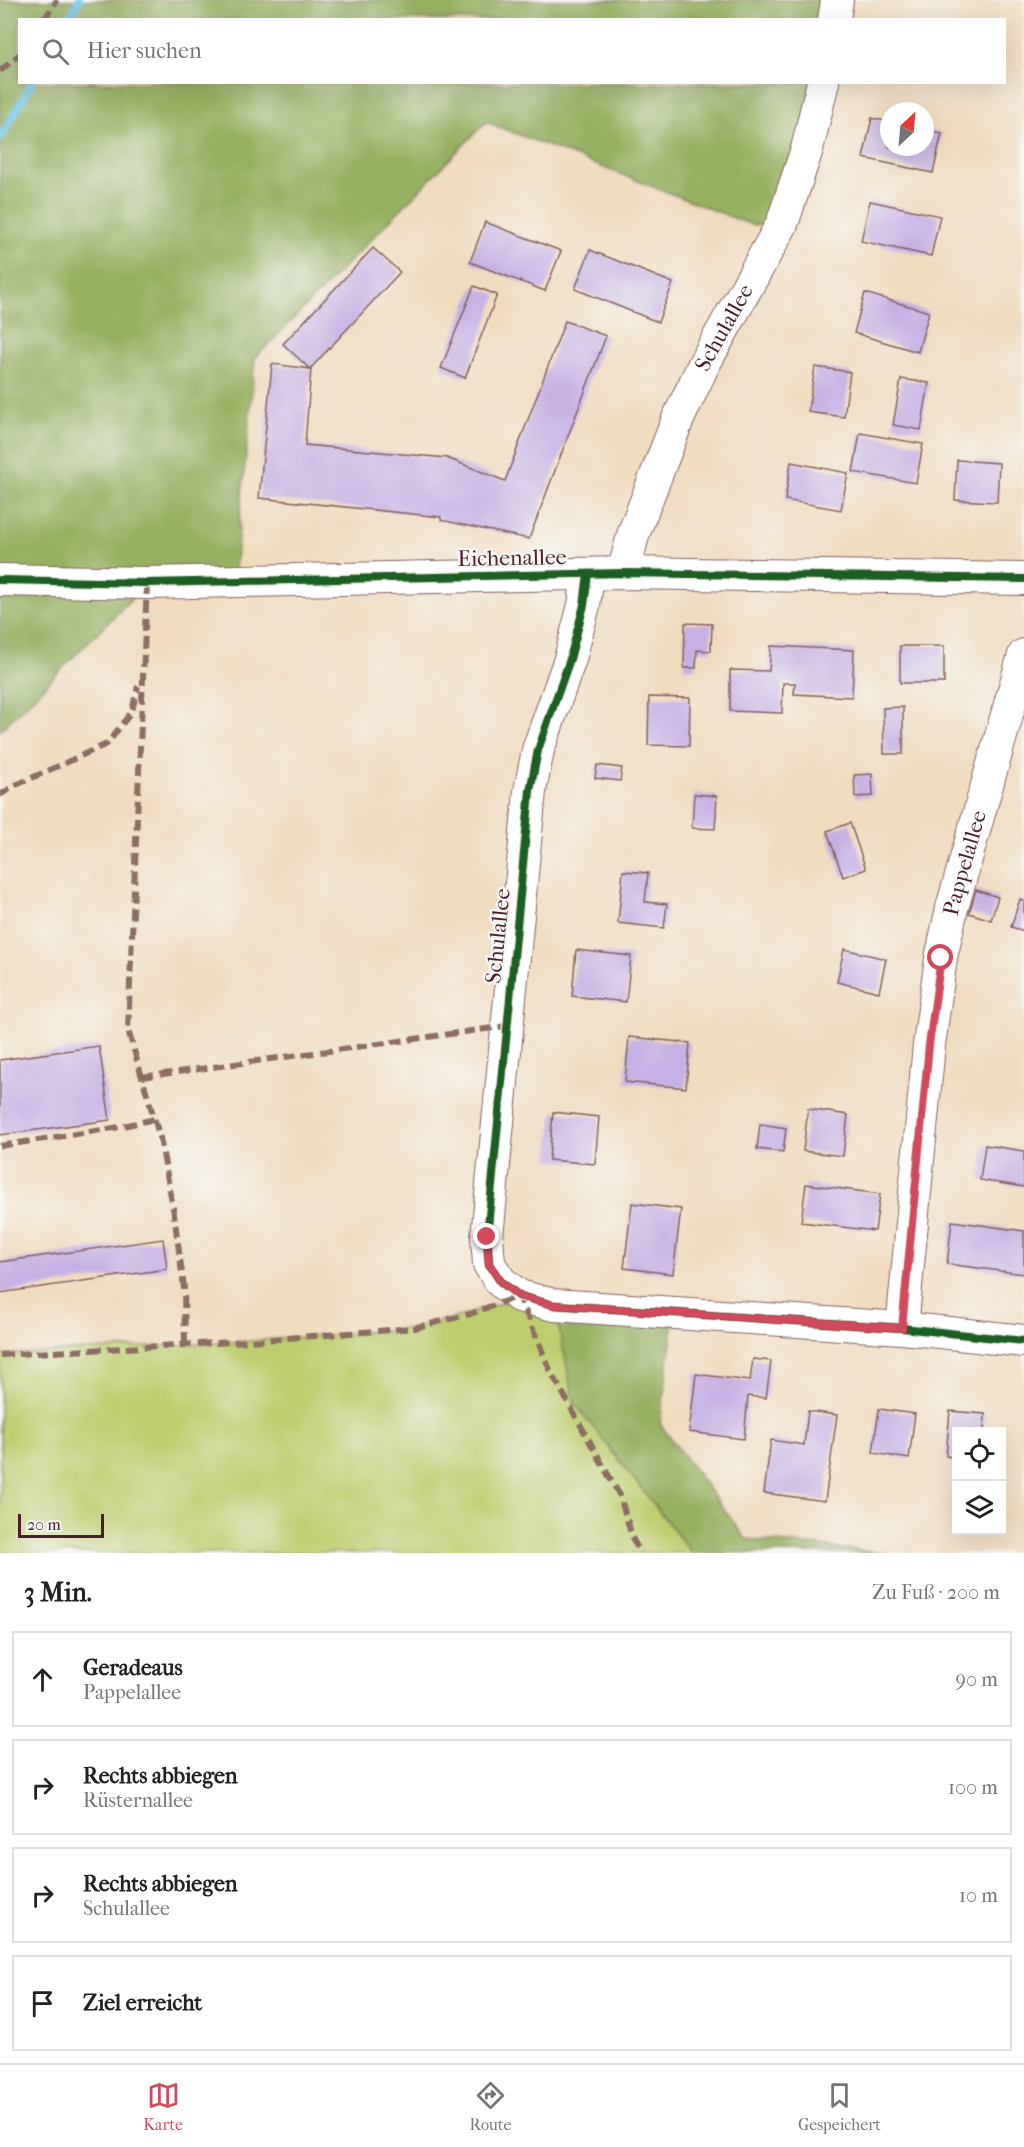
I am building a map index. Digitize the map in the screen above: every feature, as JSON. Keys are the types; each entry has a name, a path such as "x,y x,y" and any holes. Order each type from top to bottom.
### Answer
{"street":[{"path":"834,18 837,0"},
{"name":"Schulallee","path":"623,573 634,532 678,419 704,364 782,224 807,148 823,84"},
{"name":"Eichenallee","path":"0,580 147,583 623,573 1024,579"},
{"name":"Schulallee","path":"588,574 584,605 570,659 548,717 530,791 487,1237 489,1264 501,1282 519,1296 554,1305 902,1328"},
{"name":"Pappelallee","path":"902,1328 929,1045 941,958 952,908 1024,655"},
{"path":"902,1328 1024,1341"}],"green space":[{"path":"0,0 837,0 834,18 18,18 18,84 823,84 782,224 752,225 486,122 255,358 234,581 147,583 0,731"},
{"path":"519,1296 554,1305 575,1404 692,1553 0,1553 0,1355 250,1341 414,1328 469,1314"},
{"path":"554,1305 675,1312 660,1424 746,1539 887,1553 692,1553 575,1404"}],"building":[{"path":"872,118 880,120 880,156 934,156 934,132 942,133 933,173 863,158"},
{"path":"870,201 940,216 931,256 861,241"},
{"path":"485,222 561,251 545,291 470,262"},
{"path":"373,248 400,272 310,369 283,344"},
{"path":"590,250 673,283 658,322 575,289"},
{"path":"474,286 497,295 465,378 441,368"},
{"path":"865,293 929,312 918,352 854,333"},
{"path":"565,321 606,336 529,539 441,520 441,517 259,498 272,364 311,369 305,445 447,458 505,481"},
{"path":"815,367 850,372 844,417 808,412"},
{"path":"901,379 929,383 921,430 893,425"},
{"path":"860,433 923,444 916,483 853,472"},
{"path":"957,460 999,463 997,502 955,500"},
{"path":"791,462 848,473 841,510 785,500"},
{"path":"685,623 712,624 711,651 697,650 696,668 684,668"},
{"path":"771,646 854,650 852,697 794,694 795,683 783,683 782,713 730,711 730,670 769,671"},
{"path":"900,646 944,646 944,683 900,683"},
{"path":"649,697 690,698 689,746 648,745"},
{"path":"903,707 903,754 884,754 883,708"},
{"path":"597,765 622,768 620,781 595,778"},
{"path":"872,774 873,796 855,797 854,775"},
{"path":"694,794 717,796 715,829 692,828"},
{"path":"850,823 866,869 843,877 827,831"},
{"path":"623,871 648,873 645,902 667,904 664,928 618,923"},
{"path":"976,890 998,897 991,920 969,913"},
{"path":"1020,899 1024,901 1024,931 1011,927"},
{"path":"844,949 886,959 879,992 837,982"},
{"path":"576,950 631,956 626,1002 572,996"},
{"path":"629,1037 690,1043 686,1088 625,1082"},
{"path":"99,1046 110,1120 0,1135 0,1060"},
{"path":"808,1109 848,1115 843,1156 803,1151"},
{"path":"553,1112 599,1117 595,1164 549,1160"},
{"path":"760,1124 786,1128 783,1152 757,1149"},
{"path":"985,1145 1024,1151 1024,1187 980,1180"},
{"path":"806,1184 880,1194 875,1231 801,1222"},
{"path":"632,1203 681,1209 673,1274 624,1268"},
{"path":"952,1221 1024,1231 1024,1274 947,1264"},
{"path":"163,1239 167,1269 0,1293 0,1262"},
{"path":"753,1359 771,1361 766,1398 748,1396 744,1439 689,1432 696,1374 750,1381"},
{"path":"879,1409 915,1414 909,1459 873,1453"},
{"path":"808,1411 837,1415 825,1501 764,1493 771,1440 804,1445"},
{"path":"950,1411 985,1414 984,1427 952,1427 952,1457 946,1456"}],"waterway":[{"path":"69,18 79,0"},
{"path":"0,139 31,84"}],"marked path":[{"path":"45,18 57,0"},
{"path":"0,71 18,56"},
{"path":"147,583 128,1030 160,1138 173,1207 184,1288 185,1345"},
{"path":"0,795 16,785 107,744 132,711 138,686"},
{"path":"142,1077 507,1026"},
{"path":"0,1146 114,1128 155,1119"},
{"path":"0,1355 250,1341 414,1328 470,1314 519,1296 551,1372 620,1496 633,1540 641,1553"}],"cycle path":[{"path":"0,580 147,583 623,573 1024,579"},
{"path":"588,574 584,605 570,659 538,750 530,791 487,1237 489,1264 501,1282 519,1296 554,1305 902,1328 1024,1341"}],"route":[{"path":"487,1237 489,1264 501,1282 519,1296 554,1305 902,1328 929,1045 941,958"}]}
